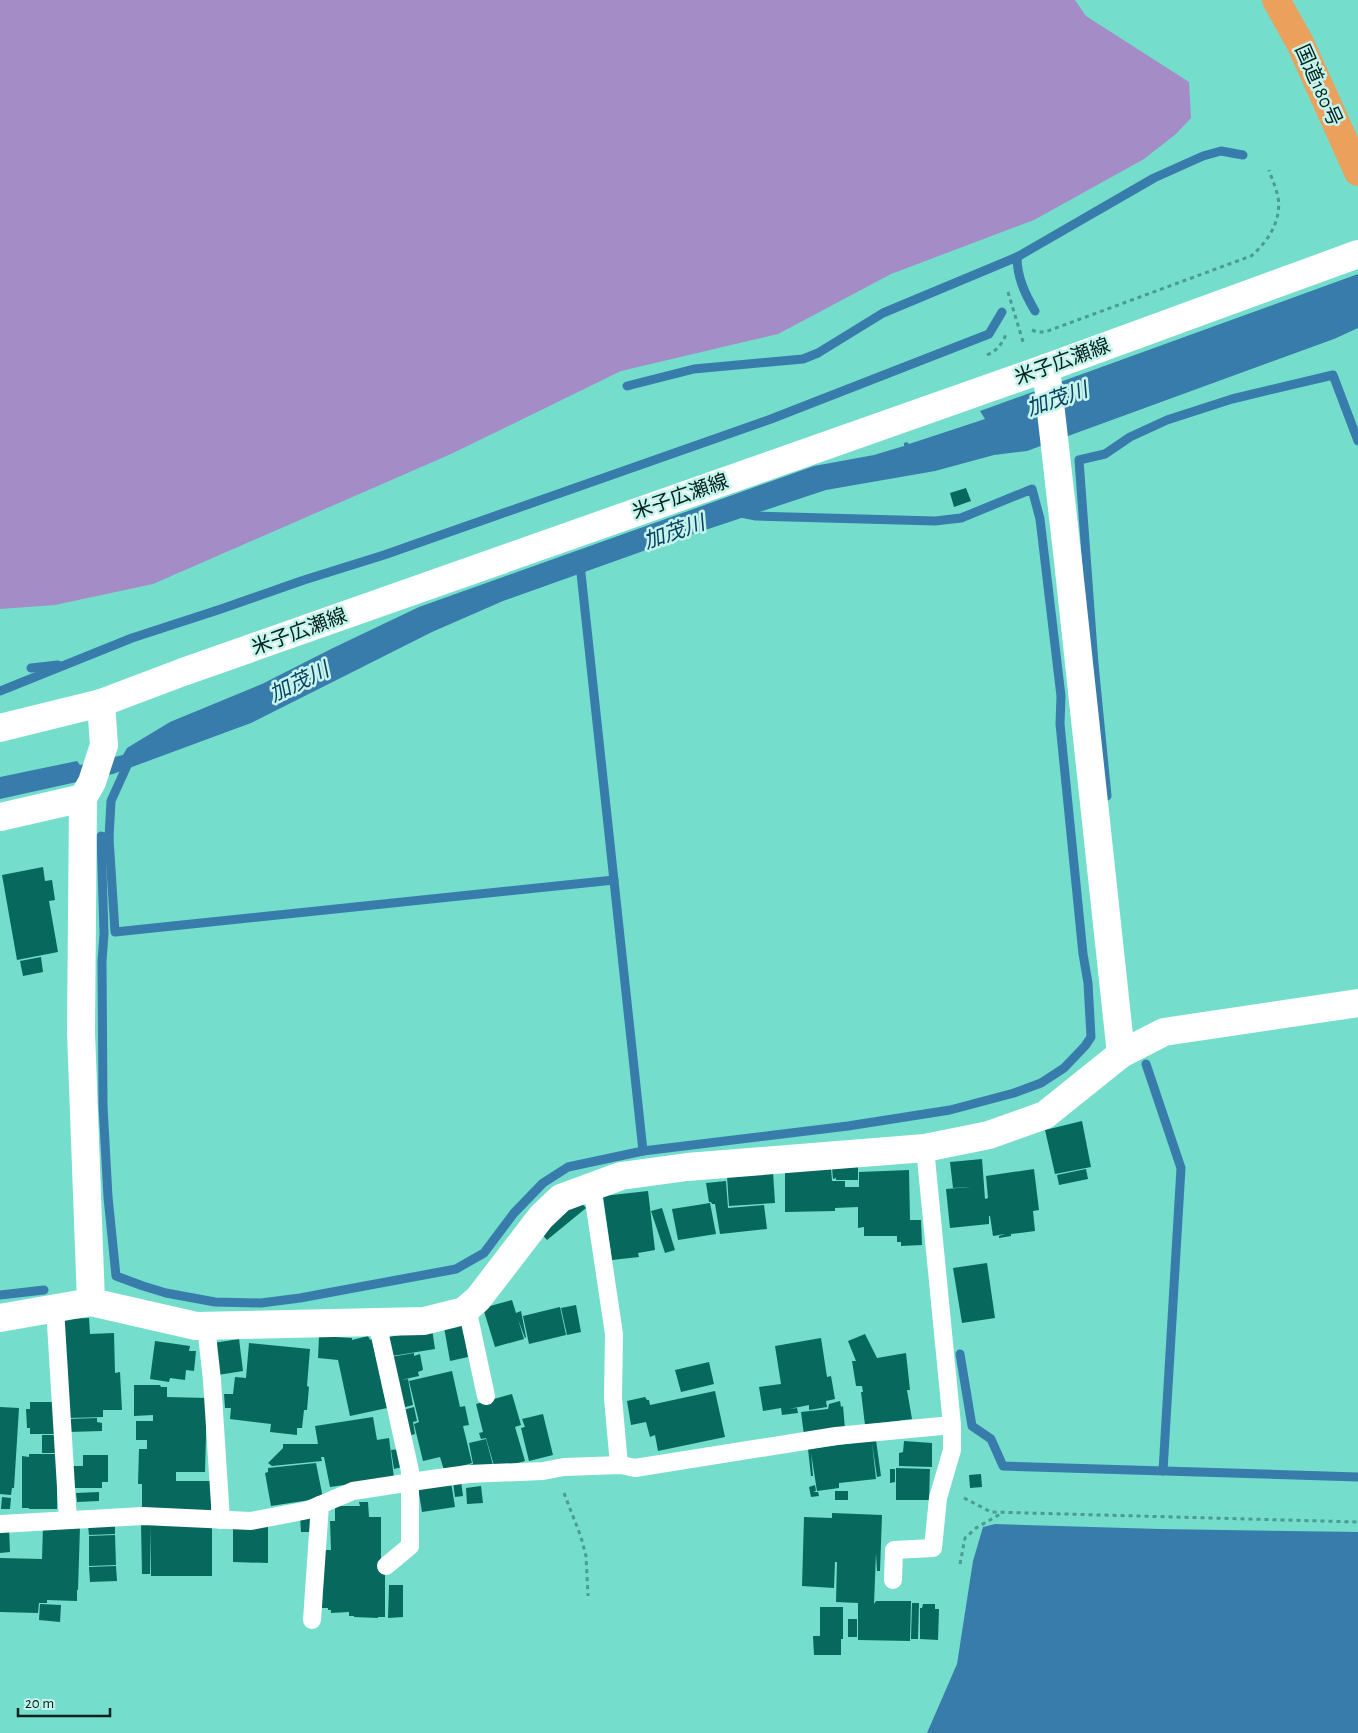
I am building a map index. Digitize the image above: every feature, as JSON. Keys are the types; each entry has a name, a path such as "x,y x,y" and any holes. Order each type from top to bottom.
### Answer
{"highway":[{"name":"国道180号","path":"1276,0 1300,43 1358,172"}],"street":[{"name":"米子広瀬線","path":"0,728 101,703 211,662 1039,370 1358,254"},
{"path":"1039,370 1072,590 1121,1054"},
{"path":"91,1302 81,1032 87,790 104,745 101,703"},
{"path":"0,817 87,790"},
{"path":"0,1318 91,1302 196,1326 424,1321 464,1312 478,1299 541,1217 560,1198 621,1176 687,1167 924,1148 989,1135 1046,1115 1121,1054 1164,1032 1358,1003"}],"lane":[{"path":"893,1580 894,1550 933,1548 938,1498 952,1450 952,1425 924,1148"},
{"path":"592,1187 614,1334 613,1398 619,1465"},
{"path":"55,1308 68,1520"},
{"path":"467,1308 486,1396"},
{"path":"377,1322 410,1471 411,1483 410,1546 386,1566"},
{"path":"206,1326 212,1380 221,1520"},
{"path":"0,1524 143,1516 251,1522 308,1510 352,1491 468,1474 619,1465 635,1468 836,1436 952,1425"},
{"path":"312,1620 320,1505"}],"path":[{"path":"1032,330 1046,332 1251,256 1259,249 1276,222 1278,196 1268,170"},
{"path":"1008,292 1039,370"},
{"path":"553,1469 568,1500 584,1546 588,1596"},
{"path":"941,1487 991,1512 1358,1522"},
{"path":"960,1564 965,1538 976,1528 1004,1512"}],"shaded area":[{"path":"0,0 1075,0 1086,16 1189,82 1191,118 1176,134 1144,159 1034,220 891,274 778,334 621,371 451,454 153,584 55,605 0,609"}],"water":[{"name":"加茂川","path":"1358,274 1358,328 1334,339 1027,451 994,455 935,471 826,490 663,544 503,601 432,632 251,723 113,774 0,799 0,777 77,761 80,765 123,755 127,748 170,722 262,684 419,607 814,466 874,455 904,446 904,443 907,442 909,444 985,419 980,411"},
{"path":"995,1524 1358,1532 1358,1733 927,1733 957,1664 973,1561 983,1527"}],"building":[{"path":"966,488 971,501 954,507 950,493"},
{"path":"43,867 45,881 52,880 55,900 49,901 58,952 17,960 2,875"},
{"path":"41,957 43,972 23,976 20,961"},
{"path":"1082,1121 1091,1167 1055,1174 1045,1130"},
{"path":"982,1159 985,1199 988,1198 986,1176 1034,1169 1039,1210 1033,1211 1035,1231 1011,1234 1011,1236 999,1238 999,1236 1005,1234 993,1236 990,1216 989,1224 950,1228 946,1189 970,1187 953,1188 950,1162"},
{"path":"858,1161 858,1180 833,1179 832,1168"},
{"path":"785,1169 831,1169 832,1181 845,1181 845,1187 859,1187 859,1172 909,1170 910,1220 921,1220 922,1245 901,1246 901,1242 897,1242 897,1236 864,1236 864,1227 858,1228 858,1207 835,1208 835,1211 785,1212"},
{"path":"1086,1169 1088,1179 1059,1185 1057,1175"},
{"path":"773,1172 775,1203 729,1206 727,1176"},
{"path":"726,1181 728,1208 764,1205 767,1229 720,1234 715,1204 709,1202 706,1183"},
{"path":"648,1191 655,1250 638,1253 639,1257 612,1260 603,1196"},
{"path":"580,1201 586,1208 547,1240 540,1232"},
{"path":"710,1203 716,1234 678,1240 672,1209"},
{"path":"662,1208 675,1250 665,1253 651,1211"},
{"path":"987,1263 995,1318 962,1323 953,1268"},
{"path":"512,1300 516,1313 521,1311 526,1337 518,1319 524,1339 495,1347 483,1308"},
{"path":"576,1305 581,1332 567,1335 561,1308"},
{"path":"560,1307 566,1335 529,1344 523,1316"},
{"path":"89,1318 90,1334 114,1333 115,1373 120,1372 122,1410 103,1410 103,1417 69,1418 63,1319"},
{"path":"463,1324 468,1357 450,1361 444,1327"},
{"path":"432,1329 435,1349 392,1356 389,1337"},
{"path":"865,1334 877,1358 906,1353 910,1390 907,1390 912,1419 865,1425 862,1386 856,1386 852,1361 856,1361 848,1341"},
{"path":"319,1336 352,1338 352,1340 368,1336 370,1340 372,1339 387,1408 350,1416 338,1360 318,1358"},
{"path":"821,1338 827,1377 831,1376 835,1399 826,1401 827,1407 809,1410 809,1405 789,1409 797,1408 798,1413 782,1415 781,1408 763,1411 759,1387 781,1384 775,1346"},
{"path":"239,1339 243,1371 218,1375 213,1343"},
{"path":"155,1341 190,1346 189,1351 196,1351 194,1371 186,1370 185,1380 170,1378 169,1382 150,1379"},
{"path":"249,1343 310,1349 307,1410 304,1410 302,1428 297,1428 297,1435 270,1432 271,1424 230,1419 231,1408 225,1408 224,1394 233,1394 235,1377 246,1378"},
{"path":"414,1353 414,1356 420,1354 423,1370 418,1372 419,1376 401,1380 408,1379 413,1405 402,1408 391,1357"},
{"path":"709,1362 714,1384 681,1392 675,1370"},
{"path":"452,1371 460,1407 465,1406 469,1425 463,1426 472,1463 459,1467 473,1464 469,1443 486,1439 494,1469 444,1470 440,1457 423,1461 414,1424 419,1422 409,1381"},
{"path":"134,1385 160,1385 161,1387 167,1387 167,1397 207,1398 205,1472 176,1472 176,1481 211,1481 211,1512 142,1509 142,1484 138,1484 139,1449 147,1449 147,1440 136,1440 136,1421 153,1421 153,1415 134,1416"},
{"path":"715,1391 725,1437 658,1451 655,1435 650,1437 646,1422 631,1425 627,1401 645,1397 649,1400 650,1405"},
{"path":"512,1394 521,1425 515,1427 525,1461 495,1469 486,1438 481,1439 479,1433 483,1432 476,1404"},
{"path":"840,1401 841,1407 843,1406 845,1429 804,1435 801,1412 828,1409 829,1404"},
{"path":"30,1402 54,1402 55,1434 30,1434 30,1428 27,1428 26,1409 30,1409"},
{"path":"0,1407 19,1408 14,1488 12,1488 11,1495 0,1494"},
{"path":"414,1407 417,1421 413,1422 415,1434 408,1436 403,1410"},
{"path":"543,1414 553,1455 529,1461 521,1428 525,1427 522,1419"},
{"path":"373,1417 377,1440 389,1438 394,1478 330,1487 324,1457 321,1457 322,1461 272,1466 268,1463 283,1448 283,1444 318,1444 315,1426"},
{"path":"97,1418 97,1422 102,1423 102,1431 68,1432 67,1419"},
{"path":"42,1435 55,1435 56,1453 42,1453"},
{"path":"876,1440 881,1476 877,1477 872,1443 876,1479 839,1483 839,1488 817,1491 811,1453 813,1476 811,1476 808,1449"},
{"path":"904,1441 932,1443 932,1467 899,1466 899,1453 903,1452"},
{"path":"399,1449 402,1467 394,1469 391,1450"},
{"path":"29,1454 57,1454 57,1509 22,1508 22,1456 29,1457"},
{"path":"83,1455 108,1455 108,1482 102,1482 102,1488 71,1488 72,1466 83,1466"},
{"path":"316,1463 323,1498 271,1506 265,1473 268,1472 268,1468"},
{"path":"896,1468 930,1469 929,1500 896,1500"},
{"path":"890,1469 895,1469 895,1482 890,1483"},
{"path":"981,1474 982,1487 970,1488 969,1475"},
{"path":"461,1481 463,1496 455,1497 453,1482"},
{"path":"451,1482 455,1507 422,1512 418,1487"},
{"path":"815,1485 816,1491 813,1492 818,1492 819,1496 811,1497 809,1487"},
{"path":"481,1486 483,1503 467,1504 466,1488"},
{"path":"835,1491 848,1491 848,1500 835,1500"},
{"path":"99,1492 99,1501 77,1502 76,1493"},
{"path":"2,1497 11,1498 10,1509 1,1509"},
{"path":"359,1502 368,1502 369,1517 381,1517 381,1569 385,1569 385,1617 354,1617 349,1616 349,1612 331,1613 331,1610 328,1610 328,1608 322,1608 323,1550 331,1550 330,1521 335,1521 335,1506 360,1506"},
{"path":"832,1513 882,1515 880,1571 877,1571 876,1553 874,1604 876,1601 911,1601 910,1641 858,1640 858,1603 836,1602 837,1562 835,1562 834,1588 802,1586 804,1517 832,1518"},
{"path":"300,1516 312,1516 313,1532 301,1532"},
{"path":"115,1524 115,1534 89,1535 88,1526"},
{"path":"141,1524 150,1524 150,1574 142,1574"},
{"path":"150,1525 212,1525 212,1576 151,1576"},
{"path":"268,1525 268,1563 233,1562 233,1527"},
{"path":"43,1526 80,1526 77,1601 47,1600 47,1603 39,1603 38,1613 0,1612 0,1558 42,1559"},
{"path":"9,1528 10,1552 0,1553 0,1529"},
{"path":"115,1535 116,1565 89,1566 89,1536"},
{"path":"116,1566 117,1581 90,1582 89,1567"},
{"path":"389,1585 403,1585 403,1617 388,1618"},
{"path":"912,1603 919,1603 918,1639 911,1639"},
{"path":"40,1604 61,1605 60,1622 39,1620"},
{"path":"923,1604 935,1604 935,1609 939,1609 938,1640 920,1639 920,1608 922,1608"},
{"path":"820,1607 843,1607 841,1655 814,1655 813,1636 820,1636"},
{"path":"848,1619 857,1619 857,1637 848,1637"}],"waterway":[{"path":"627,386 694,369 803,359 818,353 883,313 1017,257 1154,178 1203,156 1221,151 1243,155"},
{"path":"1017,257 1022,285 1035,311"},
{"path":"0,691 132,638 384,555 771,419 989,334 1002,312"},
{"path":"1107,796 1094,664 1079,460 1105,454 1130,437 1167,420 1232,399 1333,375 1358,441"},
{"path":"109,838 101,836 104,934 102,961 103,1106 108,1197 116,1276 166,1293 215,1302 261,1303 300,1298 456,1269 484,1253 514,1213 543,1183 568,1167 643,1151 848,1126 950,1110 1014,1093 1041,1083 1064,1068 1091,1037 1088,983 1083,954 1060,724 1061,696 1040,519 1032,489 961,518 935,521 756,516 741,513"},
{"path":"580,564 643,1151"},
{"path":"31,668 58,665"},
{"path":"130,759 111,801 109,838 115,932 614,880"},
{"path":"1146,1064 1181,1168 1163,1471"},
{"path":"0,1295 44,1290"},
{"path":"960,1354 972,1426 991,1439 1003,1466 1358,1477"}]}
